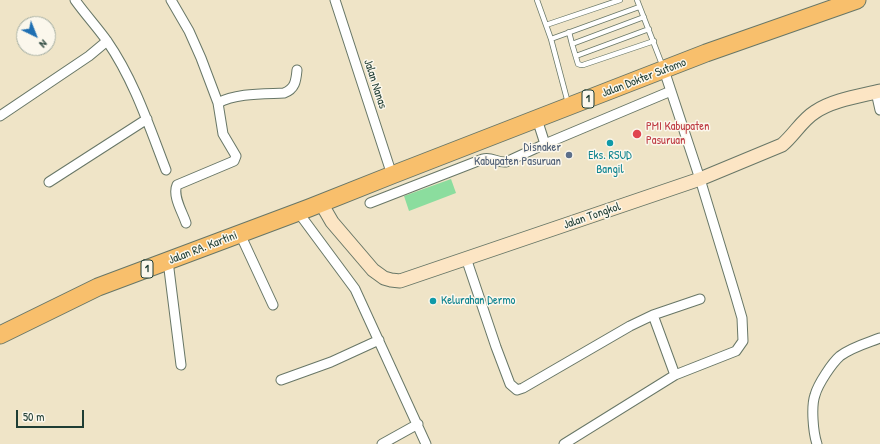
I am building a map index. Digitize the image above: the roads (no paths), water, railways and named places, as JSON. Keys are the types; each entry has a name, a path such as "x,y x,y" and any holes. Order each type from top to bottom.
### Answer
{"highway":[{"name":"Jalan Dokter Sutomo","path":"308,208 714,51 857,0"},
{"name":"Jalan RA. Kartini","path":"0,335 98,287 308,208"}],"street":[{"path":"75,0 108,42 132,85 147,119 166,170"},
{"path":"171,0 192,38 222,101 223,134 236,156 234,161 177,185 175,188 176,195 186,223"},
{"name":"Jalan Nanas","path":"335,0 392,175"},
{"path":"0,116 108,42"},
{"path":"222,101 236,97 284,93 289,91 296,82 297,70"},
{"path":"564,444 675,375 736,351 743,341 742,318 700,179 664,70"},
{"path":"370,203 488,157 500,162 506,162 671,91"},
{"path":"878,91 880,110"},
{"name":"Jalan Tongkol","path":"308,208 332,222 372,270 384,278 400,281 700,179 782,145 806,119 816,111 830,105 878,91"},
{"path":"49,182 147,119"},
{"path":"537,120 545,144"},
{"path":"308,208 355,289 426,444"},
{"path":"240,234 273,305"},
{"path":"466,258 510,384 517,390 564,365 630,326 653,315 700,299"},
{"path":"168,261 181,365"},
{"path":"653,315 675,375"},
{"path":"817,444 814,437 813,415 815,395 821,382 839,357 847,351 880,338"},
{"path":"281,380 331,362 379,340"},
{"path":"382,444 418,424"}],"lane":[{"path":"537,0 551,39 569,107"},
{"path":"546,25 620,0"},
{"path":"637,0 664,70"},
{"path":"551,39 639,7"},
{"path":"572,44 644,17"},
{"path":"576,56 649,29"},
{"path":"568,32 578,64 581,65 654,41"}],"place":[{"name":"PMI Kabupaten Pasuruan","path":"637,134"},
{"name":"Eks. RSUD Bangil","path":"610,143"},
{"name":"Disnaker Kabupaten Pasuruan","path":"569,155"},
{"name":"Kelurahan Dermo","path":"433,301"}]}
